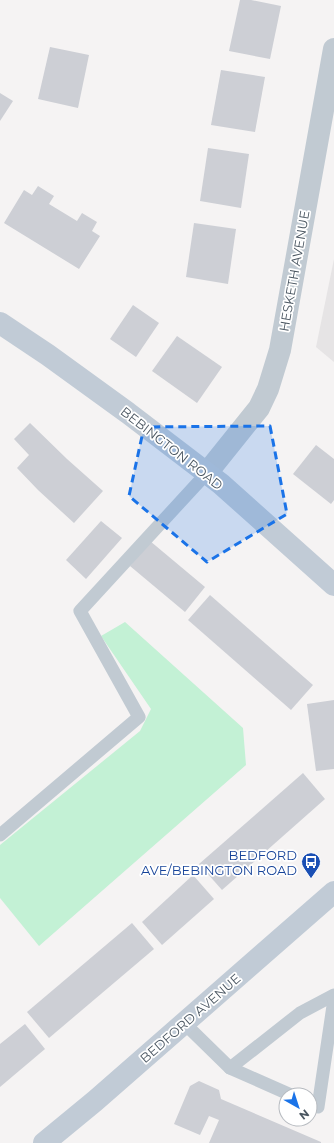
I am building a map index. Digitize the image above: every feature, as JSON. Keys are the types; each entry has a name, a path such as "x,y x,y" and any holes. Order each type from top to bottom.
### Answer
{"main road":[{"name":"BEBINGTON ROAD","path":"0,323 48,355 128,413 221,484 334,585"},
{"name":"BEDFORD AVENUE","path":"44,1143 95,1101 334,892"}],"street":[{"name":"HESKETH AVENUE","path":"206,474 259,408 270,382 280,350 334,49"}],"lane":[{"path":"0,835 139,717 80,611 206,474"},
{"path":"230,1068 300,1013 334,995"},
{"path":"318,1107 334,999"},
{"path":"184,1023 230,1068 278,1089"}],"highlighted area":[{"path":"270,426 287,514 207,562 129,496 144,427"}],"shaded area":[{"path":"334,259 334,362 316,347"}],"green space":[{"path":"125,622 243,728 246,765 39,946 0,898 0,845 140,731 151,709 101,636"}],"building":[{"path":"240,0 251,0 281,6 270,59 229,51"},
{"path":"50,47 89,55 78,108 38,99"},
{"path":"221,70 265,77 255,132 211,125"},
{"path":"0,93 13,101 0,121"},
{"path":"208,148 249,154 241,208 200,201"},
{"path":"38,186 54,196 49,204 77,221 82,213 97,222 92,231 100,236 79,269 4,223 24,190 32,195"},
{"path":"194,223 236,229 228,284 186,277"},
{"path":"133,305 159,323 136,357 110,339"},
{"path":"177,336 222,367 197,403 152,371"},
{"path":"30,423 103,491 74,523 38,490 17,468 29,455 14,439"},
{"path":"316,445 334,459 334,500 331,504 293,474"},
{"path":"101,521 122,538 86,579 66,560"},
{"path":"150,541 205,587 185,612 130,566"},
{"path":"210,595 313,685 291,710 188,620"},
{"path":"334,700 334,769 316,771 307,704"},
{"path":"303,773 325,799 222,890 199,864"},
{"path":"193,875 214,899 162,945 142,922"},
{"path":"132,923 154,949 49,1038 27,1012"},
{"path":"25,1024 45,1049 0,1087 0,1044"},
{"path":"199,1081 219,1090 221,1099 278,1124 278,1127 286,1127 321,1143 209,1143 219,1120 209,1116 200,1135 174,1124 190,1086"}],"place":[{"name":"BEDFORD AVE/BEBINGTON ROAD","path":"311,879"}]}
